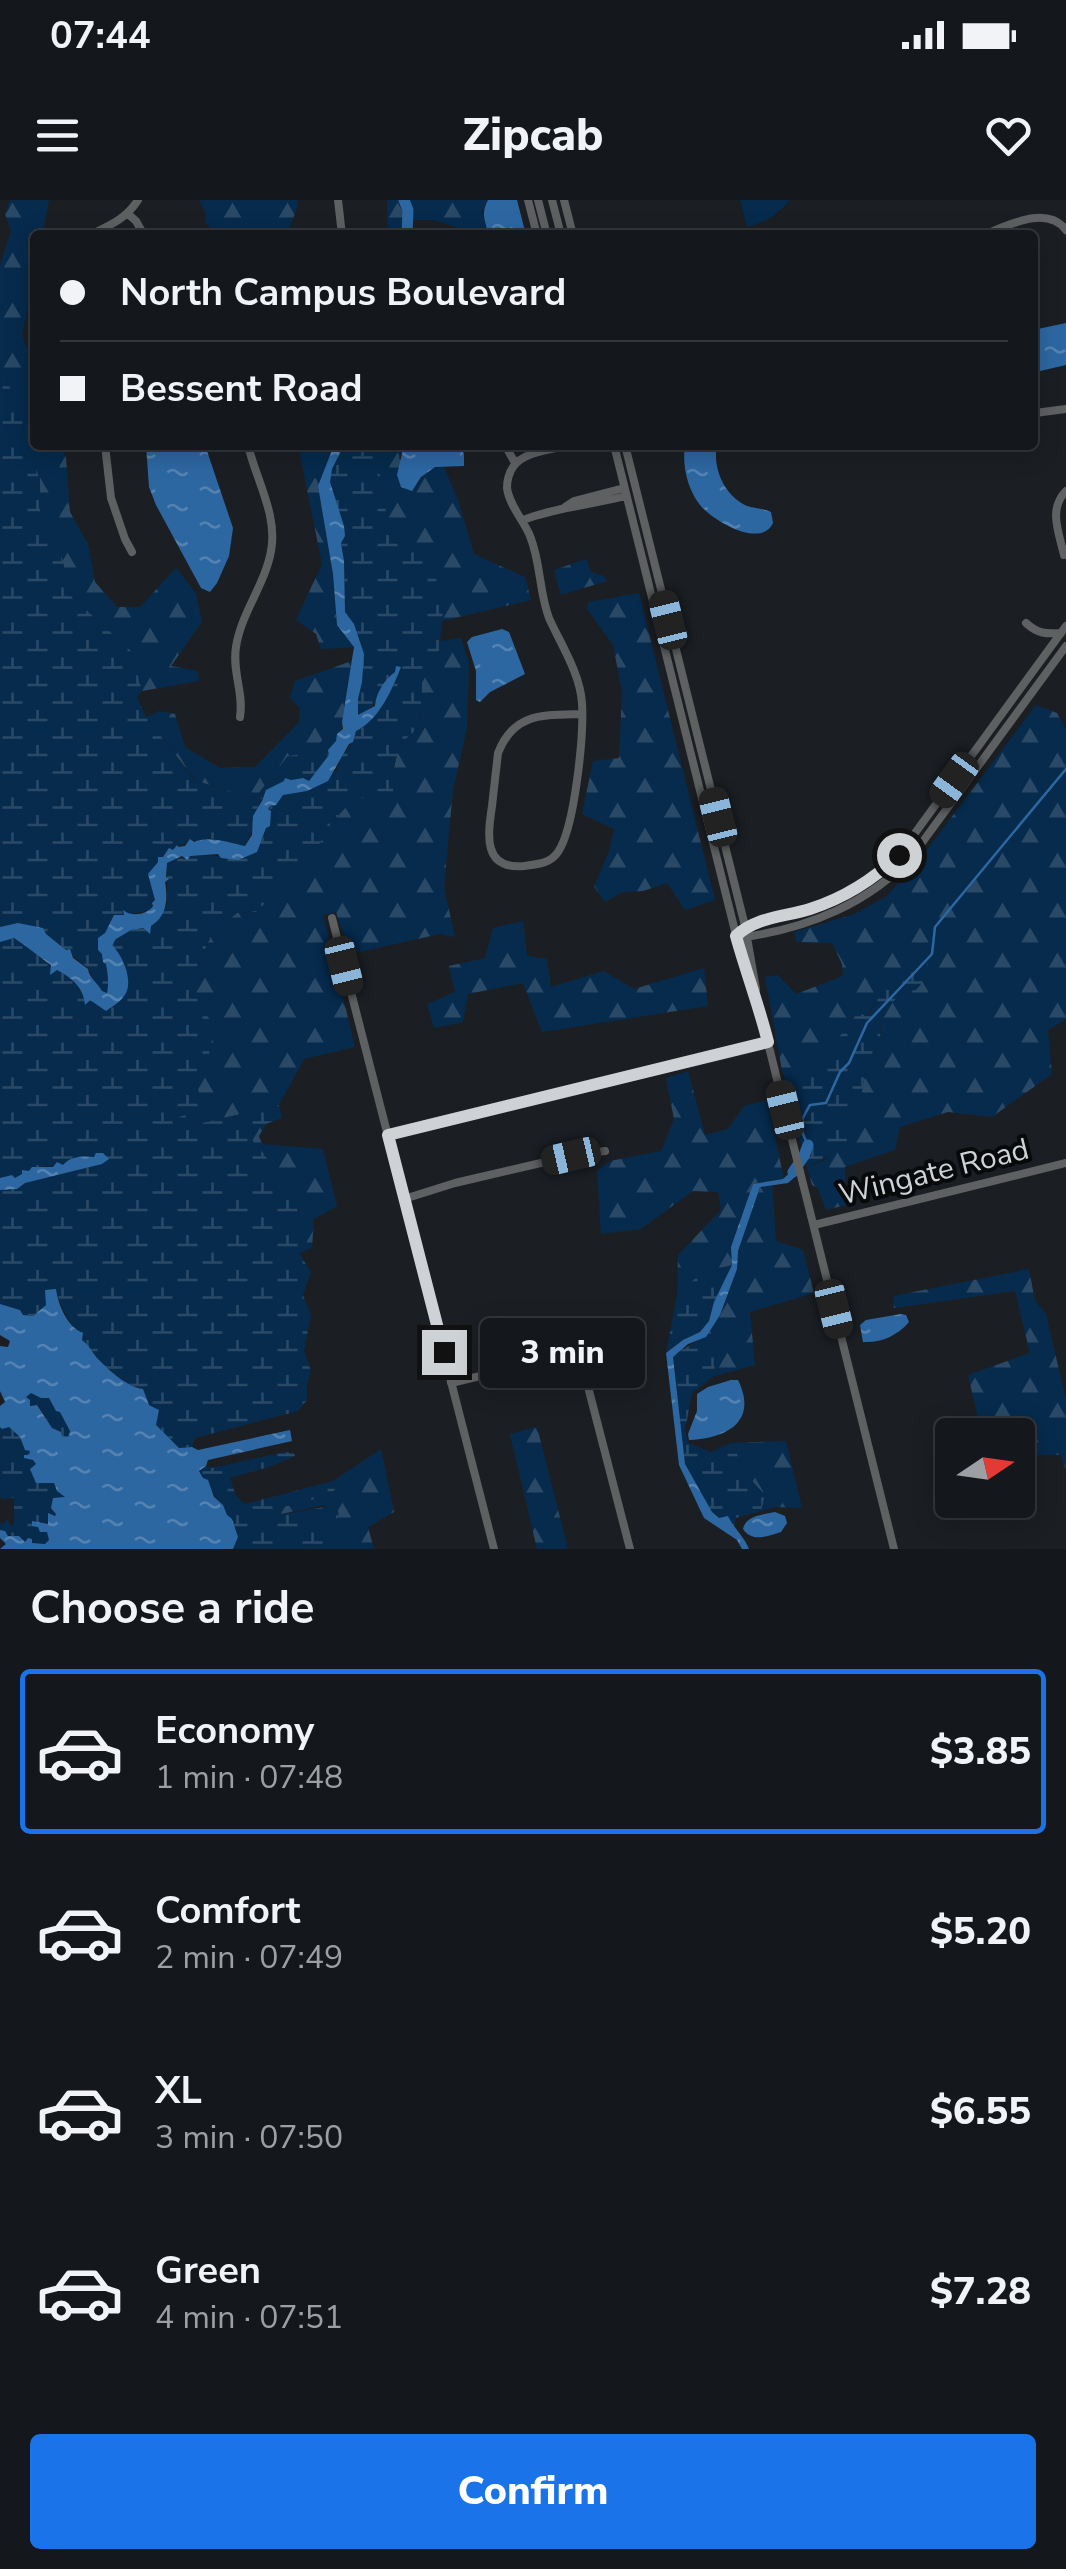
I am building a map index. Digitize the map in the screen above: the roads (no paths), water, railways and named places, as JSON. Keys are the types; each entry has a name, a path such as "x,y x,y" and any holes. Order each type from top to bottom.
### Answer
{"street":[{"path":"101,230 117,223 138,200"},
{"path":"338,200 341,230"},
{"path":"528,200 536,230"},
{"path":"538,200 546,230"},
{"path":"552,200 560,230"},
{"path":"564,200 571,230"},
{"path":"128,214 141,230"},
{"path":"996,230 1042,217 1058,220 1066,230"},
{"path":"1038,412 1066,409"},
{"path":"105,450 108,486 124,539 132,552"},
{"path":"240,717 242,704 234,664 237,640 268,564 273,538 268,507 249,450"},
{"path":"508,450 516,463"},
{"path":"550,450 516,463 507,488 539,564 546,609 579,683 582,714 580,756 574,800 559,851 542,864 506,864 492,852 488,837 502,744 511,730 532,718 582,714"},
{"path":"615,450 736,936 758,1003"},
{"path":"626,450 748,937 758,1003 894,1549"},
{"path":"1064,554 1055,516 1057,502 1066,491"},
{"path":"523,520 574,501 625,492"},
{"path":"1026,623 1045,634 1064,629"},
{"path":"736,936 745,926 826,903 867,882 899,855 1064,629"},
{"path":"736,936 748,937 820,918 885,883 913,855 1066,646"},
{"path":"954,780 964,787"},
{"path":"867,882 872,892"},
{"path":"332,918 494,1549"},
{"path":"388,1135 768,1042"},
{"path":"404,1199 605,1150"},
{"name":"Wingate Road","path":"814,1225 1066,1163"},
{"path":"451,1383 638,1338"},
{"path":"579,1352 630,1549"}],"water":[{"path":"488,200 517,200 525,230 487,230"},
{"path":"1066,323 1066,365 1038,371 1038,329"},
{"path":"146,450 207,450 233,528 229,556 210,592 201,588 149,487"},
{"path":"332,450 342,450 330,482 344,526 341,543 345,612 354,624 364,654 358,715 375,706 384,683 396,666 401,667 393,685 378,712 356,731 328,781 307,791 283,795 276,805 270,806 270,826 257,852 238,860 218,854 190,856 188,860 182,856 167,863 165,907 151,926 150,934 143,928 131,930 112,945 125,967 126,993 106,1011 90,1000 85,1005 80,989 68,976 57,970 50,975 51,965 14,938 0,942 0,927 18,923 43,928 66,950 70,949 73,958 88,969 107,993 107,968 98,950 98,938 114,915 124,915 123,910 143,913 153,906 148,874 158,857 163,857 169,848 185,846 190,839 245,846 252,835 253,816 266,790 285,778 309,781 343,729 354,647 337,625 318,486"},
{"path":"403,450 462,450 464,466 435,467 421,477 412,491 401,487 397,475"},
{"path":"685,450 716,450 722,481 732,496 747,506 771,512 773,523 767,530 748,533 715,518 692,491"},
{"path":"502,629 509,632 525,674 490,692 480,702 476,700 476,671 467,642"},
{"path":"96,1153 109,1159 25,1183 17,1189 0,1190 0,1178 15,1178 22,1170 53,1167 57,1162 63,1165 77,1157 94,1157"},
{"path":"794,1169 796,1176 788,1183 760,1187 720,1315 706,1337 688,1344 673,1357 685,1464 712,1512 719,1518 728,1516 749,1549 742,1549 737,1540 704,1518 679,1465 666,1353 700,1332 709,1321 732,1265 731,1247 753,1184 783,1179"},
{"path":"56,1289 64,1314 83,1333 82,1340 99,1360 125,1382 143,1389 149,1405 159,1410 156,1425 179,1448 198,1450 290,1430 292,1441 208,1460 199,1471 232,1519 238,1537 233,1549 0,1549 6,1544 0,1538 0,1530 25,1542 28,1538 32,1543 45,1544 49,1540 47,1532 40,1532 32,1521 48,1524 48,1513 56,1514 51,1508 53,1498 65,1497 54,1483 36,1483 30,1469 36,1464 24,1458 30,1451 25,1450 20,1437 9,1427 0,1427 0,1406 5,1402 0,1391 0,1346 8,1347 10,1341 0,1335 0,1304 33,1316 46,1305 45,1290","holes":["31,1393 49,1398 60,1412 70,1431 68,1437 52,1428 37,1405 30,1406 26,1397"]},
{"path":"901,1314 909,1322 894,1335 863,1342 860,1325 866,1320"},
{"path":"738,1380 743,1394 742,1416 736,1425 716,1436 689,1440 697,1394"},
{"path":"775,1512 785,1516 787,1523 781,1532 756,1537 743,1529 751,1518"}],"waterway":[{"path":"404,200 407,230"},
{"path":"808,1145 801,1125 810,1105 826,1103 867,1023 932,954 935,927 1066,769"},
{"path":"793,1172 808,1145"}]}
